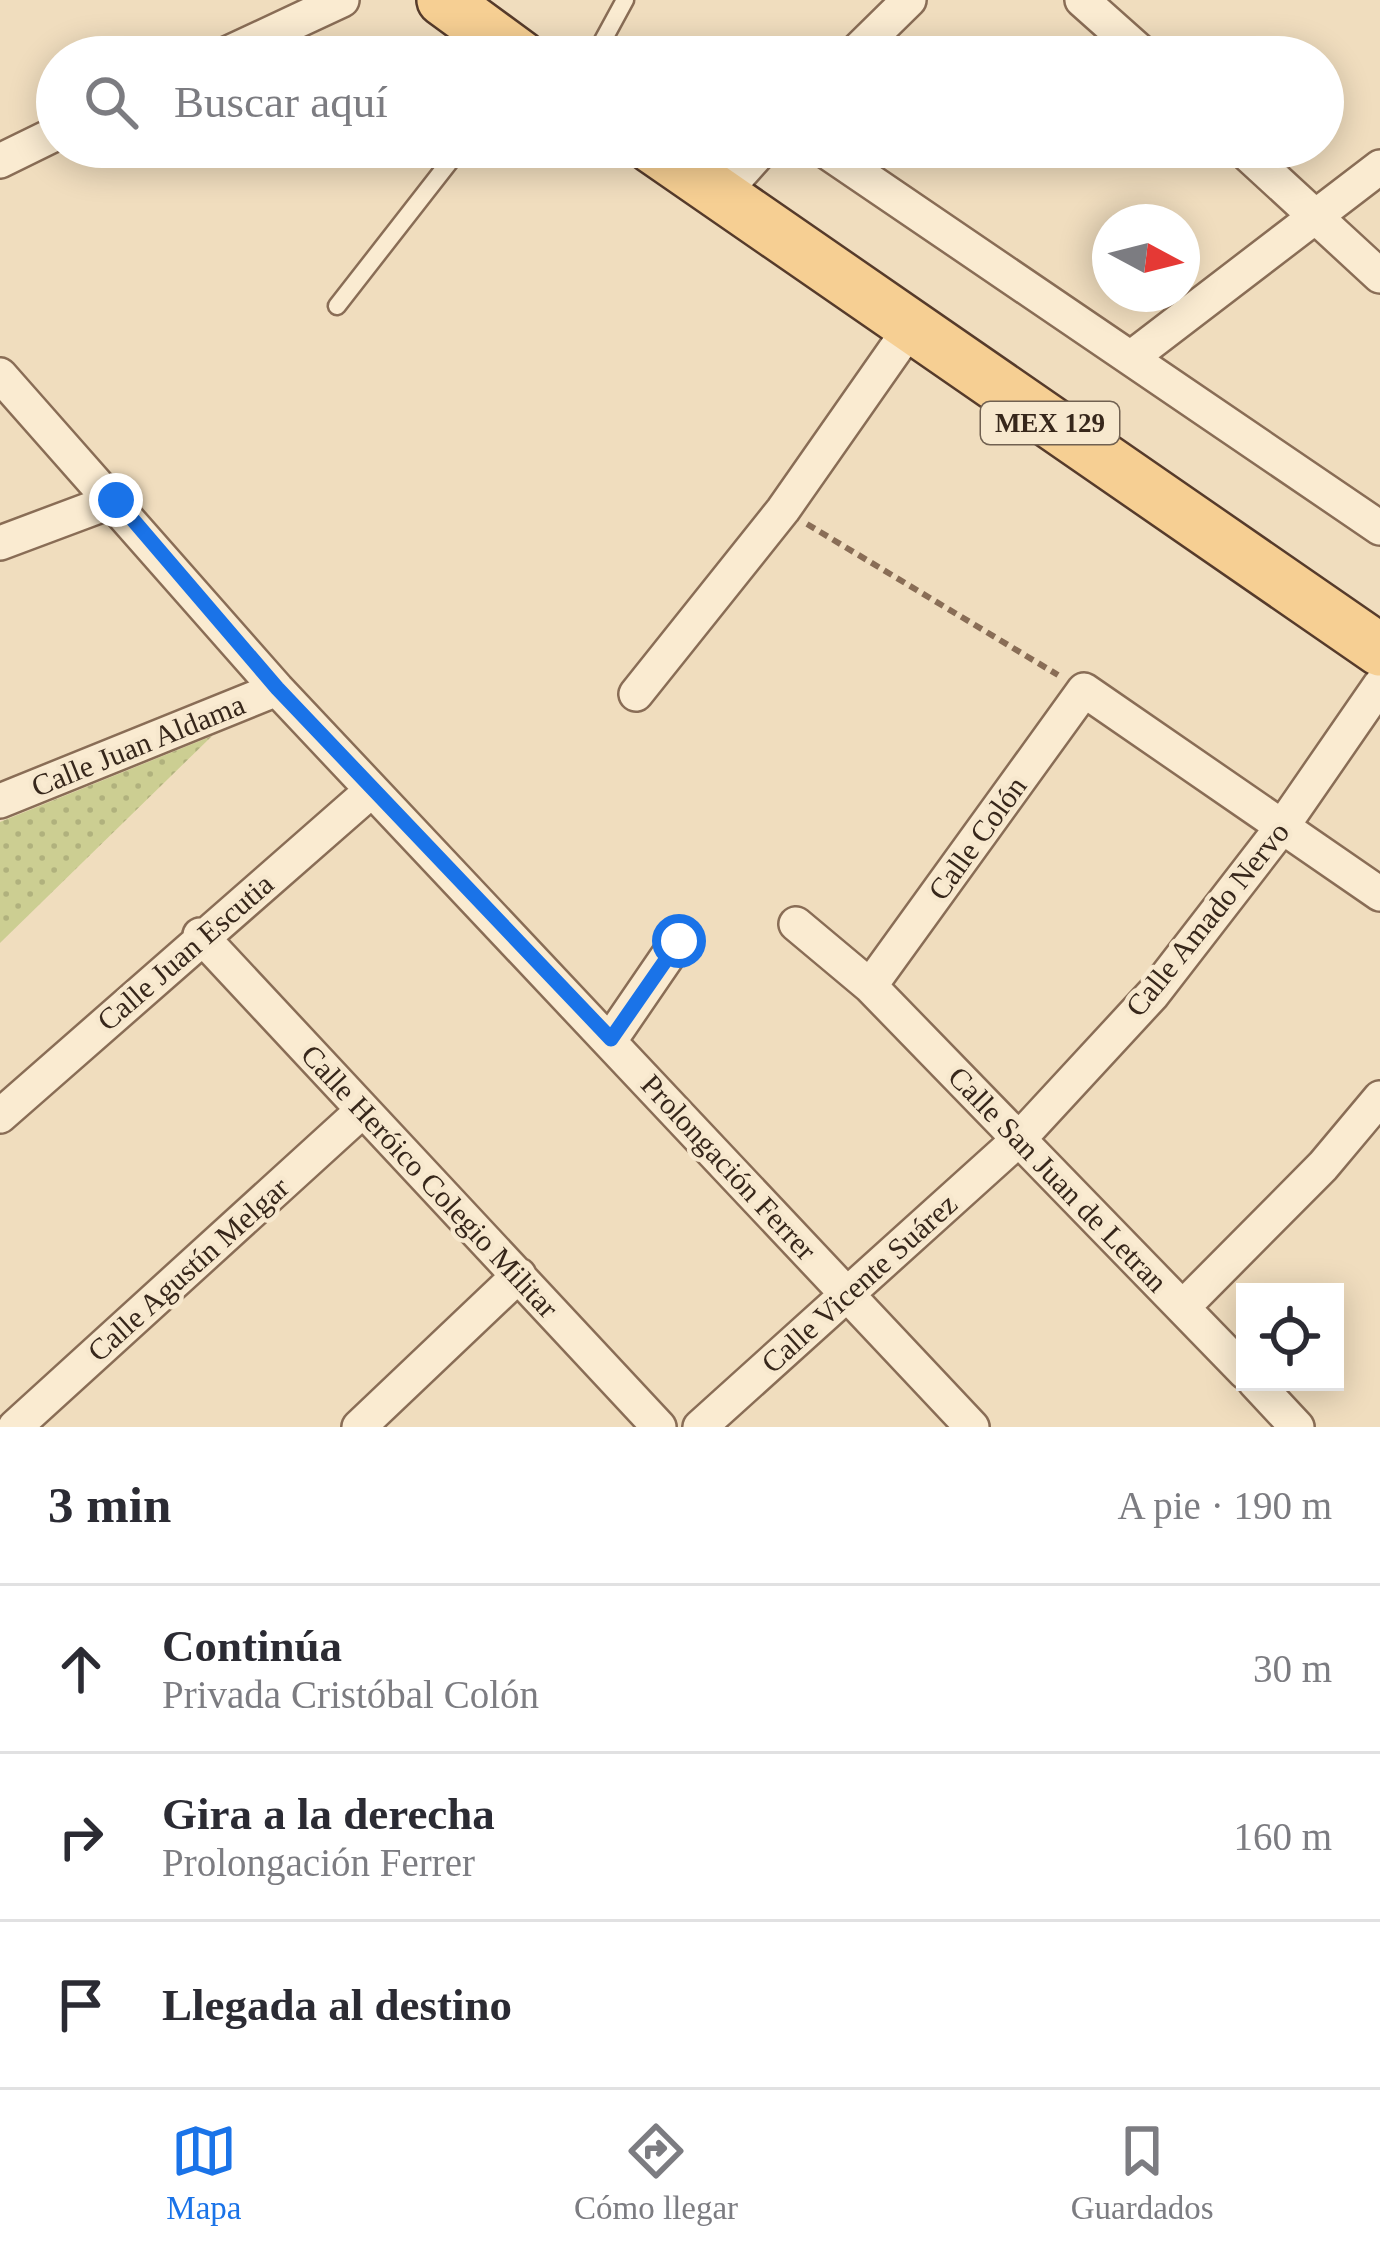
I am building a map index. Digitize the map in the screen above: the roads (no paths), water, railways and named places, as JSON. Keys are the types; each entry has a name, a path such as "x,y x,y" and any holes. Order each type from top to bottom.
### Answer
{"main road":[{"path":"451,2 494,36"},
{"name":"MEX 129","path":"683,168 1380,650"}],"street":[{"path":"265,36 342,0"},
{"path":"872,36 909,0"},
{"path":"1082,0 1122,36"},
{"path":"0,161 36,143"},
{"path":"1132,357 1380,167"},
{"path":"722,194 745,168"},
{"path":"851,168 1380,528"},
{"path":"1262,168 1380,276"},
{"path":"636,694 783,510 910,327"},
{"name":"Prolongación Ferrer","path":"0,375 116,500 277,688 972,1427"},
{"path":"0,543 116,500"},
{"name":"Calle Amado Nervo","path":"1018,1140 1153,994 1282,827 1380,685"},
{"name":"Calle Juan Aldama","path":"0,801 277,688"},
{"name":"Calle Colón","path":"870,986 1084,690 1282,827"},
{"name":"Calle Juan Escutia","path":"0,1116 200,935 372,790"},
{"path":"1282,827 1380,895"},
{"name":"Calle San Juan de Letran","path":"796,924 870,986 1236,1363"},
{"name":"Calle Heróico Colegio Militar","path":"200,935 659,1427"},
{"path":"611,1039 679,941"},
{"path":"1183,1307 1322,1166 1380,1098"},
{"name":"Calle Agustín Melgar","path":"15,1427 362,1111"},
{"name":"Calle Vicente Suárez","path":"700,1427 1018,1140"},
{"path":"359,1427 519,1275"},
{"path":"1263,1391 1297,1427"}],"lane":[{"path":"606,36 625,0"},
{"path":"337,306 445,168"}]}
